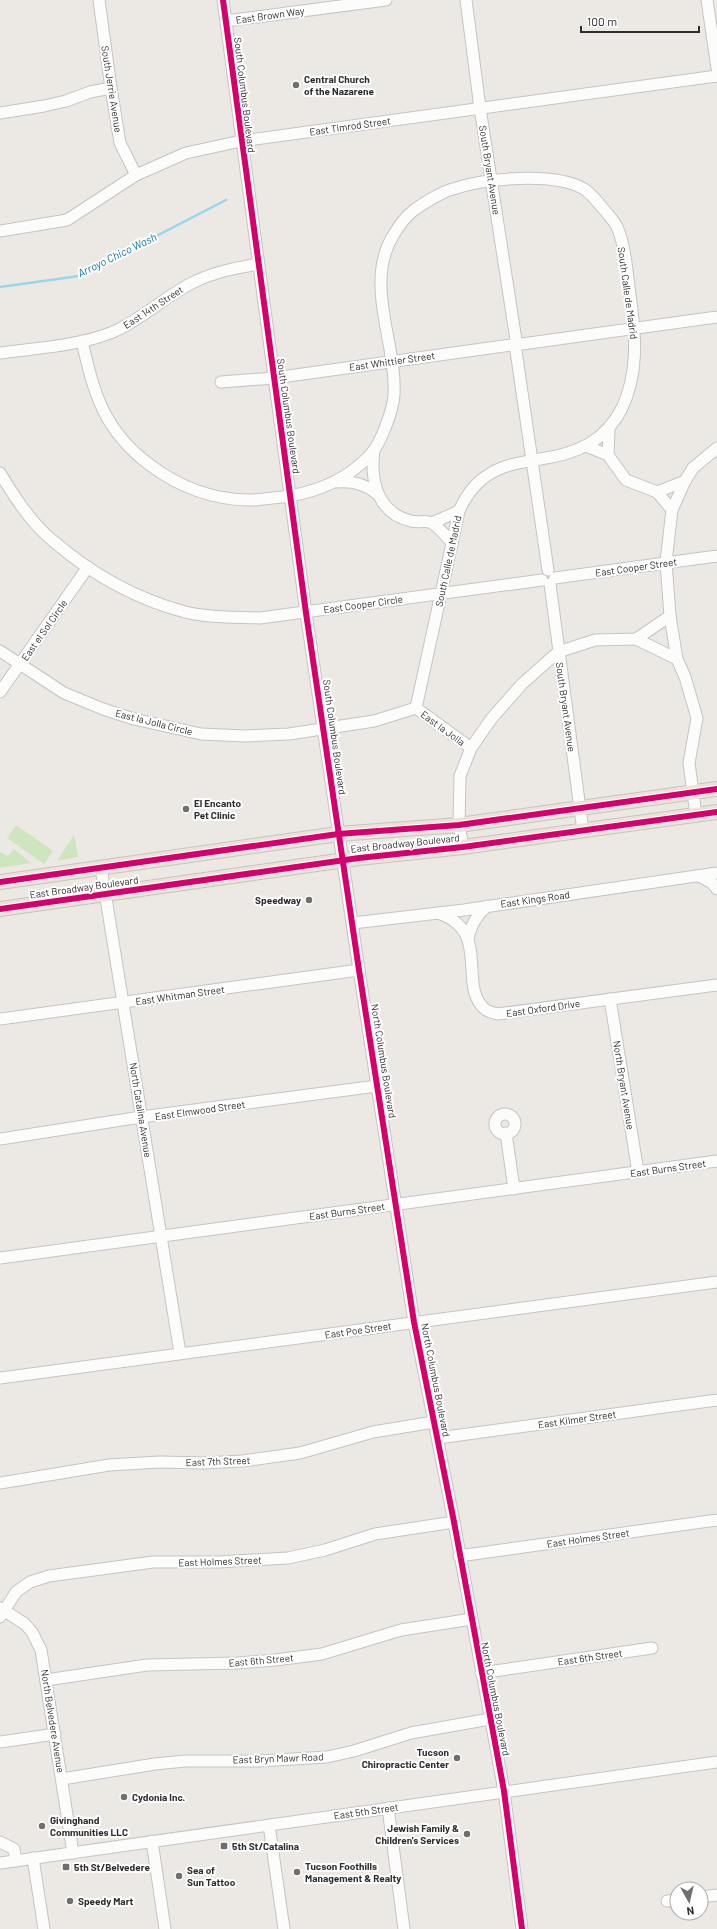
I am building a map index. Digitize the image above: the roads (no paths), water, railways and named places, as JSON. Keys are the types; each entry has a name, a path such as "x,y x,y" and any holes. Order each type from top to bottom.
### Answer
{"main road":[{"name":"East Broadway Boulevard","path":"0,882 338,834 459,825 717,789"},
{"name":"East Broadway Boulevard","path":"0,909 343,861 463,847 717,812"}],"street":[{"name":"South Jerrie Avenue","path":"99,0 120,144 136,175"},
{"name":"South Columbus Boulevard","path":"222,0 338,834"},
{"name":"East Brown Way","path":"226,21 386,0"},
{"name":"South Bryant Avenue","path":"466,0 480,108 492,180 549,578 583,831"},
{"path":"707,0 717,68"},
{"name":"East Timrod Street","path":"0,231 67,220 136,175 186,153 241,141 717,76"},
{"path":"0,113 44,106 66,101 90,92 111,88"},
{"name":"South Calle de Madrid","path":"374,450 394,400 392,361 382,307 381,285 383,260 390,240 404,217 423,204 449,190 492,180 541,179 583,188 602,207 617,226 624,254 634,328 634,366 630,388 621,410 609,429 586,446 560,456 513,464 496,470 470,491 459,511 416,708"},
{"name":"East 14th Street","path":"0,353 82,341 98,337 126,326 192,282 224,271 258,264"},
{"name":"East Whittier Street","path":"221,382 274,378 717,317"},
{"path":"82,341 92,386 106,418 128,447 152,467 184,487 216,497 251,500 290,496 331,483 347,476 370,457 374,450"},
{"path":"608,455 609,429"},
{"path":"586,446 608,455 626,480 657,492 672,510"},
{"path":"696,815 690,763 697,718 685,677 677,659 670,616 666,562 672,510 685,481 693,468 717,448"},
{"path":"374,450 373,472 376,493"},
{"name":"East Cooper Circle","path":"0,473 23,508 51,540 88,567 122,588 185,612 218,616 260,618 442,593"},
{"path":"657,492 685,481"},
{"path":"331,483 357,483 370,488 399,517 412,522 432,523 459,511"},
{"path":"432,523 452,542"},
{"name":"East Cooper Street","path":"442,593 717,556"},
{"name":"East el Sol Circle","path":"0,692 88,567"},
{"path":"636,639 670,616"},
{"path":"463,847 459,825 460,776 471,748 492,718 524,682 558,652 595,640 636,639 677,659"},
{"name":"East la Jolla Circle","path":"0,651 64,693 103,709 134,719 201,734 245,736 289,734 374,721 416,708"},
{"name":"East la Jolla","path":"416,708 471,748"},
{"name":"North Columbus Boulevard","path":"338,834 414,1322 438,1438 504,1791 522,1929"},
{"name":"North Catalina Avenue","path":"100,868 124,1002 141,1117 162,1236 180,1353"},
{"name":"East Kings Road","path":"352,923 437,913 717,873"},
{"path":"699,876 712,883 717,889"},
{"path":"468,939 470,928 477,914 486,906"},
{"name":"East Oxford Drive","path":"437,913 456,921 466,933 478,1000 487,1010 498,1014 717,985"},
{"name":"East Whitman Street","path":"0,1019 359,970"},
{"name":"North Bryant Avenue","path":"610,999 638,1172"},
{"name":"East Elmwood Street","path":"0,1139 141,1117 377,1086"},
{"path":"506,1133 514,1189"},
{"name":"East Burns Street","path":"0,1258 717,1161"},
{"name":"East Poe Street","path":"0,1378 717,1282"},
{"name":"East Kilmer Street","path":"438,1438 717,1400"},
{"name":"East 7th Street","path":"0,1483 109,1465 160,1462 204,1463 242,1461 300,1453 373,1432 434,1422"},
{"name":"East Holmes Street","path":"459,1556 717,1520"},
{"name":"East Holmes Street","path":"1,1612 16,1592 30,1582 50,1576 153,1562 219,1562 288,1558 325,1550 375,1534 454,1522"},
{"name":"North Belvedere Avenue","path":"1,1612 25,1624 32,1632 41,1650 73,1853"},
{"name":"East 6th Street","path":"46,1680 147,1665 237,1663 283,1659 329,1652 401,1630 472,1620"},
{"name":"East 6th Street","path":"481,1673 652,1648"},
{"name":"East Bryn Mawr Road","path":"62,1779 178,1762 259,1761 327,1757 354,1751 411,1733 490,1719"},
{"path":"0,1742 55,1734"},
{"name":"East 5th Street","path":"0,1863 717,1762"},
{"path":"388,1808 404,1929"},
{"path":"269,1825 284,1929"},
{"path":"152,1841 165,1929"},
{"path":"0,1842 14,1849 16,1861"},
{"path":"33,1858 44,1929"}],"waterway":[{"name":"Arroyo Chico Wash","path":"0,287 79,276 226,200"}],"place":[{"name":"Central Church of the Nazarene","path":"296,85"},
{"name":"El Encanto Pet Clinic","path":"186,809"},
{"name":"Speedway","path":"309,900"},
{"name":"Tucson Chiropractic Center","path":"457,1758"},
{"name":"Cydonia Inc.","path":"124,1797"},
{"name":"Givinghand Communities LLC","path":"42,1826"},
{"name":"Jewish Family & Children's Services","path":"467,1834"},
{"name":"5th St/Catalina","path":"224,1846"},
{"name":"5th St/Belvedere","path":"66,1867"},
{"name":"Tucson Foothills Management & Realty","path":"297,1872"},
{"name":"Sea of Sun Tattoo","path":"179,1876"},
{"name":"Speedy Mart","path":"70,1901"}]}
